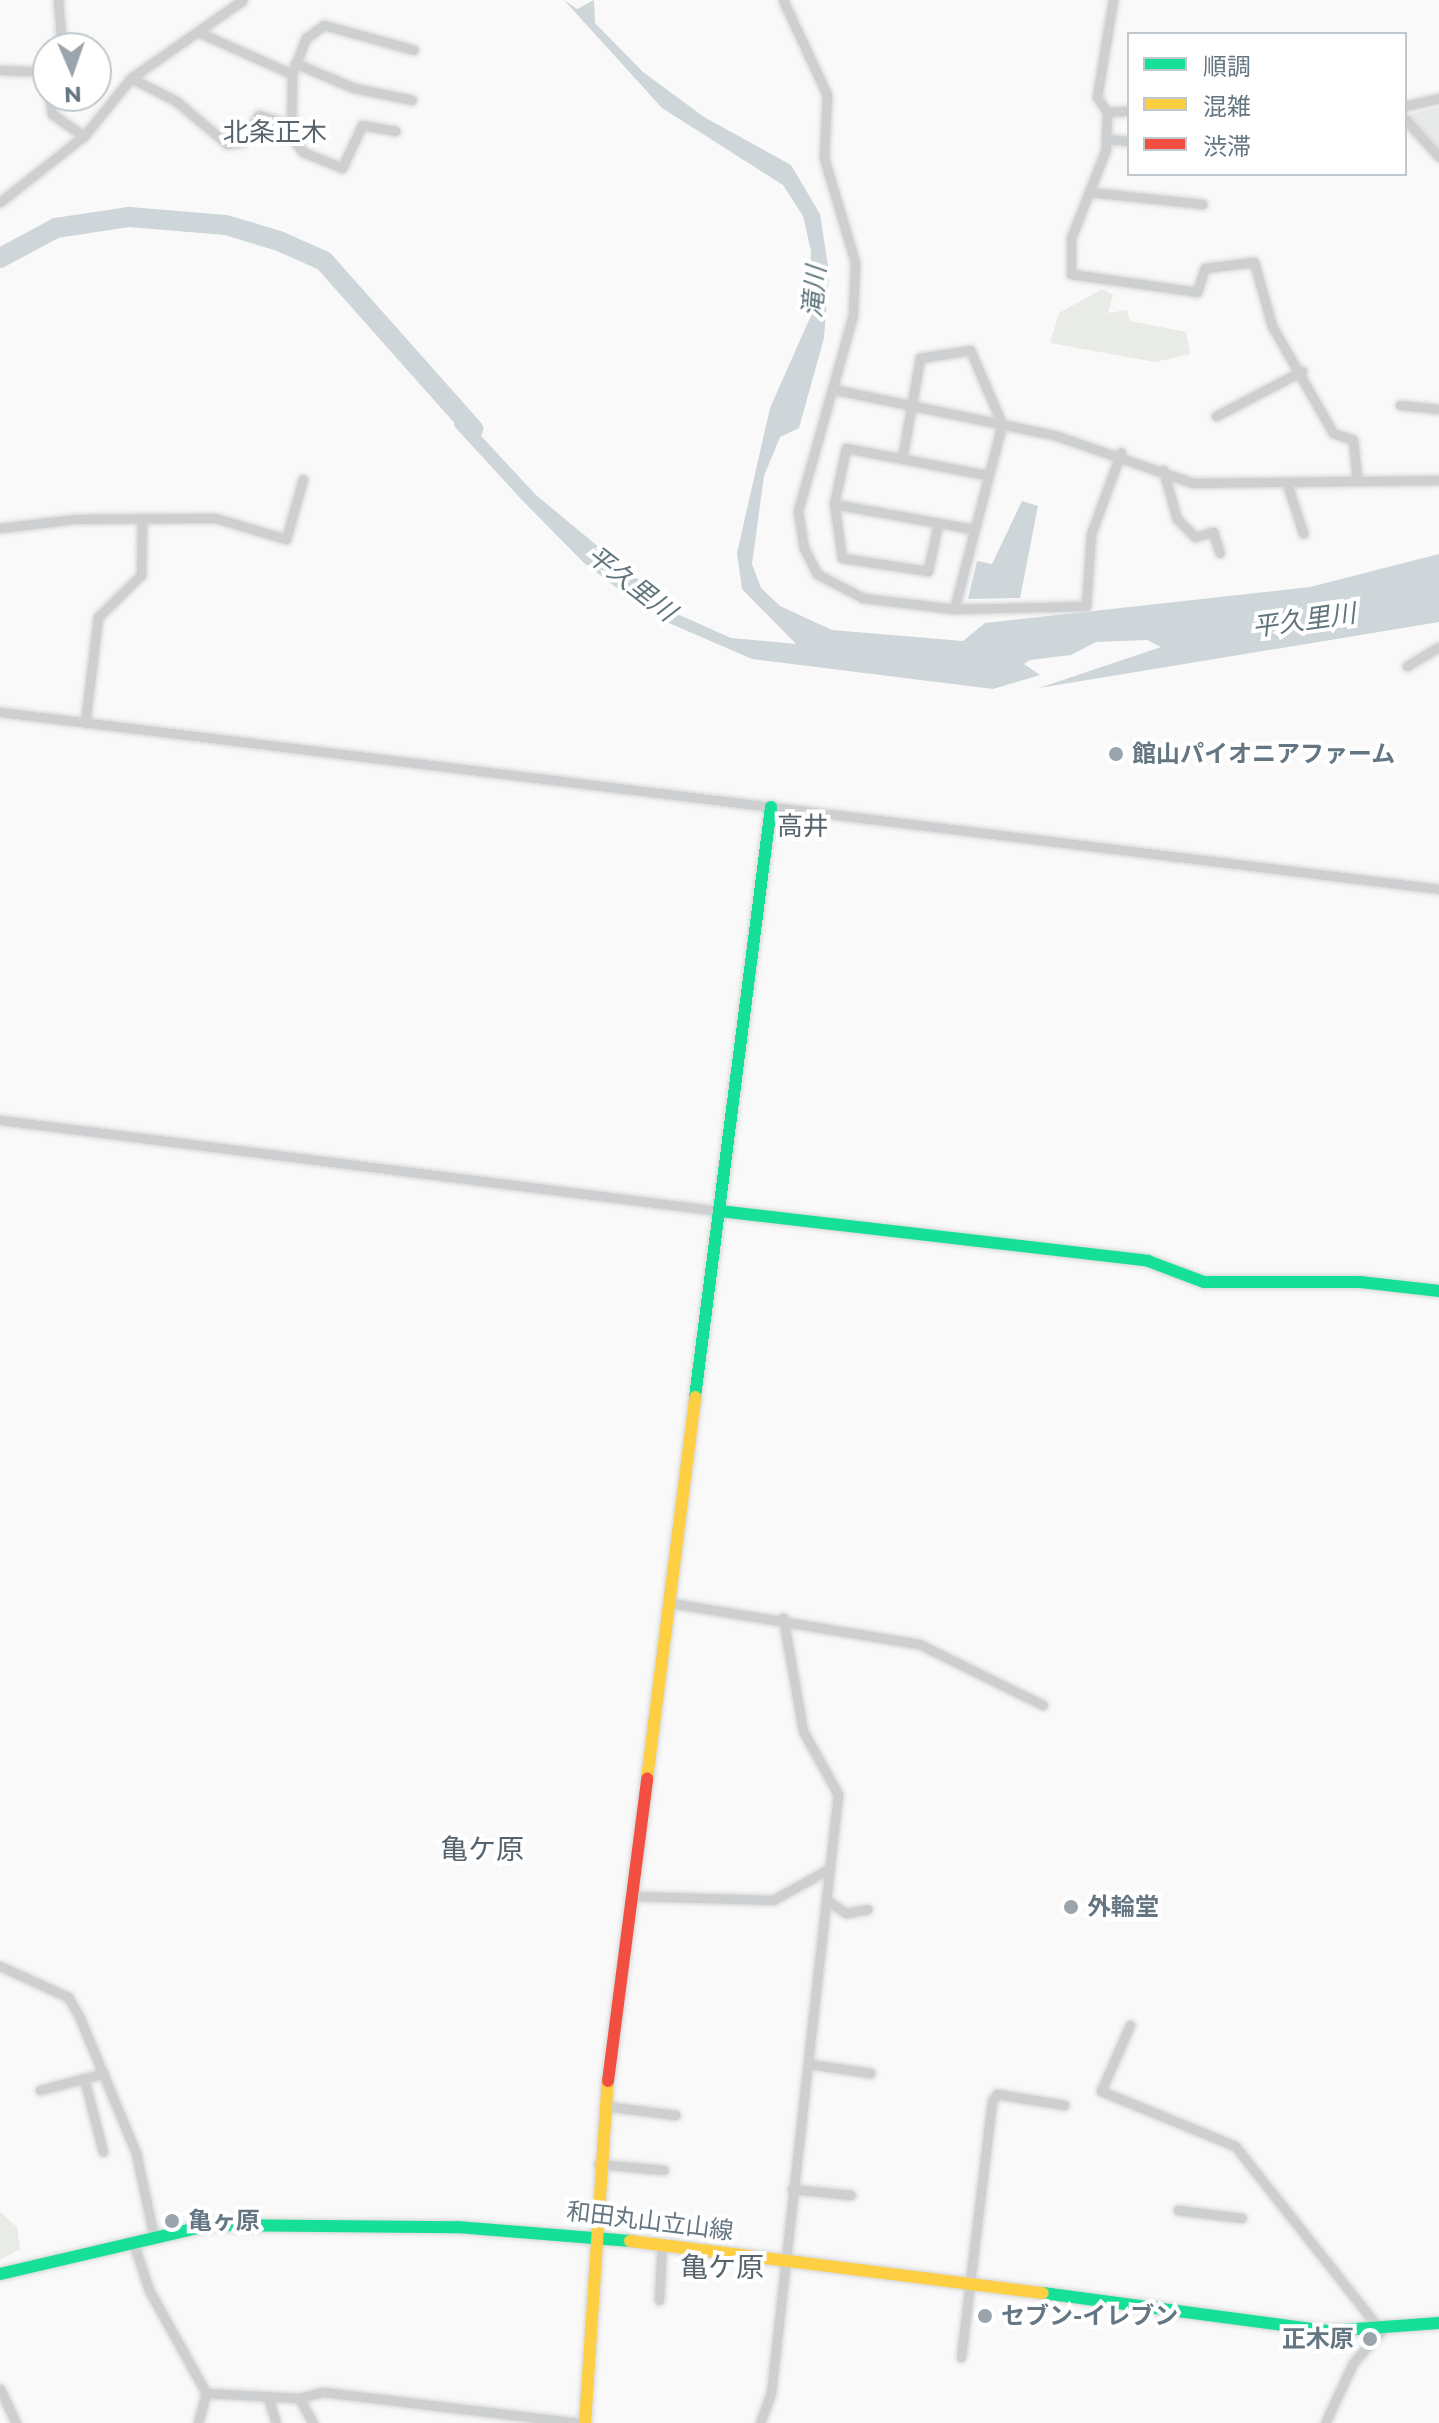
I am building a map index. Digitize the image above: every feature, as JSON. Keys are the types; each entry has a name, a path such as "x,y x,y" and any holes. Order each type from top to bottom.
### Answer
{"street":[{"path":"58,0 61,32"},
{"path":"0,202 84,136 131,78 243,0"},
{"path":"783,0 827,95 824,158 855,262 853,315 798,511 817,574 863,598 954,609 1086,606 1091,534 1121,452"},
{"path":"1113,0 1097,97 1107,112 1107,139 1071,238 1071,274 1197,292 1205,268 1254,262 1272,326 1302,371 1333,433 1353,440 1357,478"},
{"path":"395,131 362,125 342,168 295,146 292,74 306,38 324,25 414,50"},
{"path":"198,32 292,74"},
{"path":"295,63 354,88 412,100"},
{"path":"1,74 32,73"},
{"path":"131,78 176,101 227,144 242,142 259,115 293,126"},
{"path":"1407,106 1439,98"},
{"path":"1107,112 1127,111"},
{"path":"52,112 84,136"},
{"path":"1407,121 1439,157"},
{"path":"1107,139 1127,141"},
{"path":"1089,192 1202,204"},
{"path":"902,459 920,358 970,350 1002,424 986,475 954,609"},
{"path":"1216,416 1302,371"},
{"path":"832,389 1121,452 1193,483 1287,484 1357,478 1439,480"},
{"path":"1400,405 1439,409"},
{"path":"938,523 928,571 914,572 842,558 834,504 846,448 986,475"},
{"path":"1163,470 1177,519 1195,537 1213,532 1220,553"},
{"path":"0,528 142,518 215,518 286,539 303,479"},
{"path":"1287,484 1303,533"},
{"path":"834,504 973,529"},
{"path":"85,723 98,617 141,575 142,518"},
{"path":"1407,666 1439,647"},
{"path":"0,712 1439,889"},
{"path":"206,2393 299,2398 323,2392 583,2423 598,2164 771,807"},
{"path":"0,1120 719,1211 1148,1261 1204,1282 1360,1282 1439,1291"},
{"path":"671,1603 783,1618 919,1644 1043,1705"},
{"path":"760,2423 771,2393 792,2189 828,1901 825,1871 836,1781 803,1731 783,1618"},
{"path":"634,1896 773,1900 825,1871"},
{"path":"828,1901 846,1913 868,1909"},
{"path":"0,1966 68,1997 104,2073 136,2153 154,2237"},
{"path":"1130,2025 1101,2091 1235,2146 1381,2331 1353,2363 1325,2423"},
{"path":"809,2064 870,2073"},
{"path":"40,2090 104,2073"},
{"path":"84,2078 103,2152"},
{"path":"961,2357 992,2101 997,2094 1064,2105"},
{"path":"605,2106 675,2115"},
{"path":"598,2164 664,2170"},
{"path":"792,2189 851,2195"},
{"path":"1178,2210 1241,2218"},
{"name":"和田丸山立山線","path":"0,2274 154,2237 272,2223 593,2235 1328,2331 1381,2331 1439,2323"},
{"path":"133,2242 149,2290 206,2393 198,2423"},
{"path":"659,2300 662,2243"},
{"path":"0,2389 16,2423"},
{"path":"268,2397 276,2423"},
{"path":"299,2398 313,2423"}],"shaded area":[{"path":"1439,107 1439,161 1407,119 1407,115"},
{"path":"1102,289 1113,295 1108,313 1127,310 1130,321 1186,332 1190,354 1155,362 1050,343 1059,313"},
{"path":"0,2212 17,2227 20,2249 0,2260"}],"water":[{"name":"滝川","path":"564,0 577,9 594,0 595,23 643,72 704,117 791,165 820,214 829,273 824,338 799,428 780,437 764,476 752,564 761,588 780,606 832,630 963,641 985,623 1310,587 1439,554 1439,622 1039,688 1161,647 1147,640 1096,642 1071,655 1030,660 1024,664 1040,675 993,689 752,659 655,617 583,562 521,499 454,426 455,408 536,495 647,587 657,605 731,638 796,644 742,589 737,553 770,408 809,320 811,251 803,216 783,185 662,108"},
{"path":"1022,501 1038,506 1020,598 968,599 977,561 992,564"}],"waterway":[{"name":"平久里川","path":"0,258 56,228 129,217 226,225 279,241 324,261 473,429"}],"traffic: fast":[{"path":"695,1397 771,807"},
{"path":"719,1211 1148,1261 1204,1282 1360,1282 1439,1291"},
{"path":"0,2274 211,2225 457,2227 630,2241"},
{"path":"1043,2293 1328,2331 1439,2323"}],"traffic: slow":[{"path":"647,1779 695,1397"},
{"path":"585,2423 608,2081"},
{"path":"630,2241 1043,2293"}],"traffic: jam":[{"path":"608,2081 647,1779"}],"place":[{"name":"館山パイオニアファーム","path":"1116,754"},
{"name":"外輪堂","path":"1071,1907"},
{"name":"亀ヶ原","path":"172,2221"},
{"name":"セブン-イレブン","path":"985,2316"},
{"name":"正木原","path":"1370,2339"}],"district":[{"name":"北条正木","path":"275,133"},
{"name":"高井","path":"803,827"},
{"name":"亀ケ原","path":"482,1849"},
{"name":"亀ケ原","path":"722,2267"}]}
